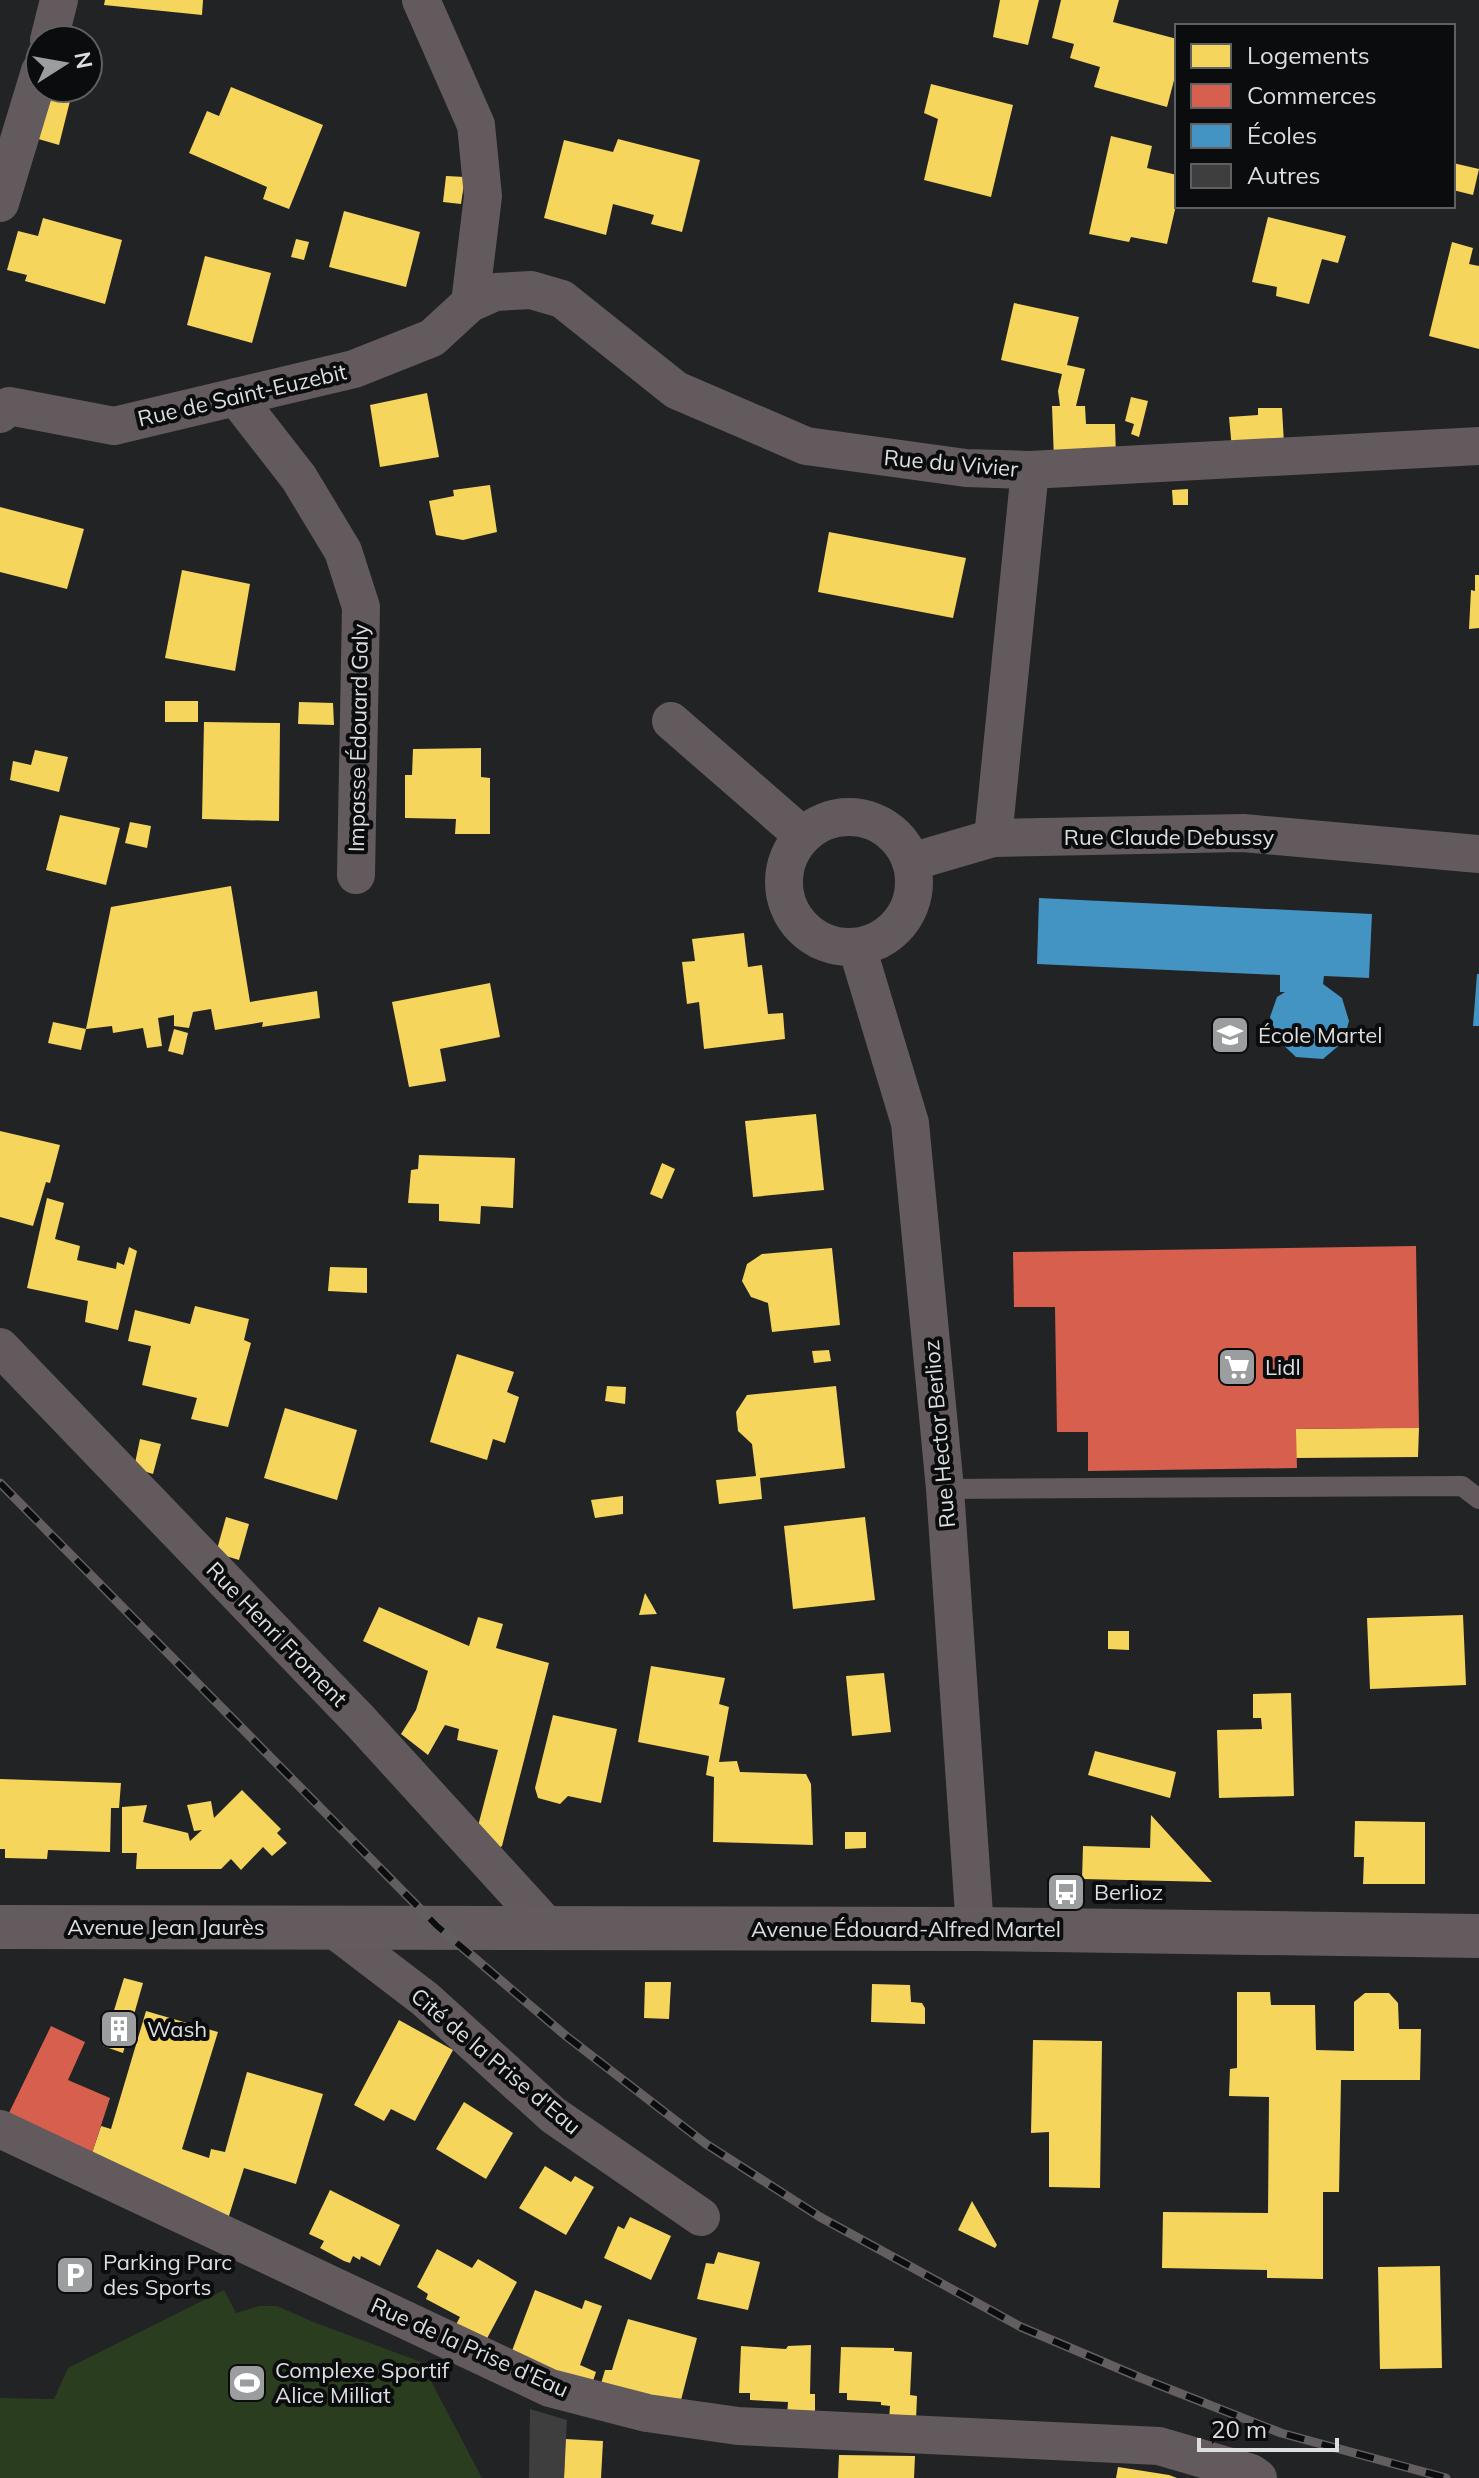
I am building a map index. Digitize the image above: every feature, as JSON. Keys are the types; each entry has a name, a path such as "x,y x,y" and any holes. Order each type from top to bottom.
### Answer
{"main road":[{"name":"Avenue Jean Jaurès","path":"0,1927 332,1928"},
{"name":"Avenue Édouard-Alfred Martel","path":"332,1928 975,1929 1479,1936"}],"street":[{"path":"53,24 59,0"},
{"path":"421,0 476,125 483,196 470,303"},
{"path":"0,203 30,104"},
{"name":"Rue du Vivier","path":"470,303 495,292 531,290 562,299 676,390 806,446 966,468 1030,470 1479,446"},
{"name":"Rue de Saint-Euzebit","path":"3,402 114,426 354,369 432,338 470,303"},
{"name":"Impasse Édouard Galy","path":"236,397 299,478 343,551 361,607 356,875"},
{"path":"993,838 1030,470"},
{"path":"671,721 802,835"},
{"path":"842,817 864,818 884,827 901,842 911,862 913,890 903,918 891,932 875,942 857,947 836,947 817,939 802,927 790,910 783,891 784,871 802,835 821,823 842,817"},
{"name":"Rue Claude Debussy","path":"911,862 993,838 1243,833 1479,854"},
{"name":"Rue Hector Berlioz","path":"857,947 910,1123 945,1489 975,1929"},
{"name":"Rue Henri Froment","path":"0,1347 361,1722 548,1927"},
{"name":"Cité de la Prise d'Eau","path":"332,1928 425,1999 553,2115 701,2217"},
{"name":"Rue de la Prise d'Eau","path":"0,2129 550,2388 647,2413 738,2426 1159,2446 1251,2473 1258,2478"}],"lane":[{"path":"945,1489 1462,1486 1479,1499"}],"green space":[{"name":"Complexe Sportif Alice Milliat","path":"224,2290 236,2313 259,2306 277,2306 421,2362 482,2478 0,2478 0,2398 54,2399 68,2368"}],"building: Logements":[{"path":"105,0 203,0 202,15 104,5"},
{"path":"1000,0 1039,0 1028,45 993,37"},
{"path":"1061,0 1119,0 1113,22 1175,38 1175,77 1167,107 1094,87 1100,67 1070,58 1074,44 1052,38"},
{"path":"931,84 1013,105 991,197 924,180 938,119 924,113"},
{"path":"231,87 323,125 289,209 263,199 267,187 189,153 207,111 219,116"},
{"path":"46,104 69,104 59,145 35,138"},
{"path":"1111,136 1152,146 1147,168 1175,175 1175,208 1167,244 1131,237 1129,242 1089,234"},
{"path":"618,139 700,160 682,232 651,224 654,215 613,204 606,235 544,218 564,140 613,152"},
{"path":"1455,163 1479,169 1473,195 1455,190"},
{"path":"446,176 465,177 461,204 443,202"},
{"path":"344,211 420,232 406,287 329,267"},
{"path":"1268,217 1346,236 1338,263 1322,259 1309,304 1276,296 1277,287 1252,282"},
{"path":"43,218 122,240 105,304 25,281 27,275 7,270 18,231 38,236"},
{"path":"296,239 309,242 304,260 291,257"},
{"path":"1452,242 1473,248 1469,264 1479,266 1479,349 1429,336"},
{"path":"205,256 271,273 252,343 187,325"},
{"path":"1014,303 1079,317 1067,365 1085,369 1076,406 1085,406 1086,424 1115,424 1116,457 1054,460 1052,406 1060,406 1058,391 1062,374 1001,360"},
{"path":"427,393 439,457 380,467 370,405"},
{"path":"1131,397 1148,401 1139,437 1131,434 1134,424 1125,421"},
{"path":"1258,408 1282,408 1284,444 1232,449 1229,417 1258,415"},
{"path":"490,485 497,532 463,540 436,535 429,501 454,496 453,490"},
{"path":"1188,489 1188,505 1173,505 1172,490"},
{"path":"0,507 84,529 67,589 0,572"},
{"path":"829,532 966,558 953,618 818,592"},
{"path":"182,570 250,584 235,671 165,658"},
{"path":"1475,575 1479,575 1479,628 1469,629 1471,590 1475,591"},
{"path":"165,701 198,701 198,722 165,722"},
{"path":"299,702 333,703 334,725 298,724"},
{"path":"204,722 280,723 279,821 202,819"},
{"path":"481,748 481,777 490,778 490,834 455,834 456,819 405,818 405,775 412,775 413,749"},
{"path":"35,750 68,757 59,792 10,780 13,761 31,765"},
{"path":"60,815 120,828 106,885 46,870"},
{"path":"130,822 151,826 147,848 125,843"},
{"path":"231,886 250,1002 317,991 320,1018 262,1027 263,1022 215,1030 211,1009 193,1012 189,1028 174,1026 174,1015 158,1018 162,1046 147,1048 143,1028 113,1033 112,1026 86,1029 111,907"},
{"path":"744,933 748,967 762,965 768,1014 783,1013 785,1039 704,1049 699,1002 687,1004 682,962 695,961 692,939"},
{"path":"490,983 500,1037 440,1049 446,1081 409,1087 392,1002"},
{"path":"53,1022 86,1029 81,1050 48,1043"},
{"path":"174,1029 188,1033 183,1055 168,1051"},
{"path":"816,1114 824,1190 753,1197 745,1121"},
{"path":"0,1131 60,1145 50,1183 46,1182 33,1226 0,1217"},
{"path":"419,1155 515,1158 513,1208 481,1206 480,1224 439,1221 439,1204 408,1203 411,1170 418,1169"},
{"path":"662,1163 675,1169 662,1199 650,1194"},
{"path":"47,1198 64,1203 55,1239 80,1246 77,1260 116,1269 117,1262 124,1265 129,1247 137,1251 118,1330 85,1322 88,1301 27,1288"},
{"path":"832,1248 840,1325 772,1332 768,1303 751,1297 742,1281 747,1264 762,1254"},
{"path":"330,1267 367,1268 367,1293 328,1291"},
{"path":"195,1306 249,1319 244,1340 251,1343 228,1427 191,1419 197,1398 142,1385 151,1346 128,1341 135,1310 190,1324"},
{"path":"829,1350 831,1361 814,1363 812,1351"},
{"path":"457,1354 514,1372 507,1392 519,1397 505,1443 493,1439 487,1460 430,1442"},
{"path":"607,1386 626,1387 625,1404 605,1401"},
{"path":"836,1386 845,1468 760,1478 762,1499 719,1504 716,1480 756,1476 752,1444 738,1431 736,1412 747,1395"},
{"path":"285,1408 357,1430 337,1500 264,1478"},
{"path":"1419,1428 1418,1457 1296,1458 1296,1429"},
{"path":"140,1439 161,1444 153,1474 134,1468"},
{"path":"623,1496 623,1514 595,1518 591,1500"},
{"path":"226,1517 249,1524 239,1560 216,1553"},
{"path":"865,1517 875,1600 793,1609 784,1526"},
{"path":"645,1593 652,1605 657,1614 639,1615"},
{"path":"379,1607 469,1646 478,1617 503,1624 496,1648 549,1663 499,1848 478,1826 498,1750 457,1740 459,1729 445,1725 428,1755 401,1734 416,1710 428,1671 363,1641"},
{"path":"1463,1615 1466,1685 1370,1689 1367,1618"},
{"path":"1108,1631 1129,1631 1129,1650 1108,1649"},
{"path":"651,1666 725,1678 719,1704 729,1707 719,1762 737,1761 740,1772 806,1774 811,1784 813,1845 713,1842 714,1777 706,1775 709,1756 638,1742"},
{"path":"884,1673 891,1732 852,1736 846,1676"},
{"path":"1291,1693 1294,1796 1219,1798 1217,1730 1262,1729 1261,1718 1253,1718 1253,1694"},
{"path":"553,1715 617,1729 601,1803 568,1796 560,1804 538,1798 535,1788"},
{"path":"1095,1751 1176,1772 1170,1798 1088,1775"},
{"path":"0,1779 121,1783 119,1808 111,1808 110,1852 48,1850 47,1859 5,1858 5,1849 0,1849"},
{"path":"242,1790 281,1829 277,1833 287,1843 272,1856 263,1847 241,1870 231,1859 221,1869 136,1869 137,1853 122,1853 122,1807 147,1805 143,1822 188,1833 190,1841 202,1830 194,1831 187,1805 211,1801 214,1818"},
{"path":"1151,1815 1212,1882 1082,1879 1083,1846 1150,1848"},
{"path":"1355,1821 1425,1822 1425,1884 1363,1884 1364,1857 1354,1857"},
{"path":"845,1832 866,1832 866,1848 845,1849"},
{"path":"1051,1878 1075,1879 1074,1889 1050,1888"},
{"name":"Wash","path":"124,1978 143,1983 123,2053 103,2046"},
{"path":"645,1982 671,1982 669,2019 644,2018"},
{"path":"872,1984 910,1985 911,2002 922,2003 925,2008 925,2024 871,2022"},
{"path":"1237,1992 1270,1992 1271,2005 1315,2005 1316,2050 1354,2051 1354,2002 1365,1993 1389,1993 1398,2003 1399,2029 1421,2029 1420,2080 1341,2080 1339,2192 1323,2192 1323,2279 1267,2278 1267,2270 1162,2268 1163,2212 1268,2213 1269,2097 1229,2096 1230,2069 1237,2068"},
{"path":"146,2011 218,2032 182,2149 209,2158 211,2149 225,2152 247,2072 323,2094 296,2184 244,2168 227,2222 90,2159 101,2126 111,2129"},
{"path":"399,2020 453,2050 415,2121 391,2109 384,2121 354,2105"},
{"path":"1033,2040 1102,2041 1100,2188 1049,2187 1049,2132 1031,2133"},
{"path":"464,2102 513,2133 486,2179 436,2149"},
{"path":"545,2166 571,2182 575,2176 594,2187 566,2235 519,2208"},
{"path":"330,2190 400,2225 380,2266 361,2256 360,2260 353,2256 350,2263 344,2261 320,2248 324,2241 309,2234"},
{"path":"972,2201 997,2245 995,2248 958,2230"},
{"path":"630,2217 671,2236 651,2280 604,2258 618,2226 624,2229"},
{"path":"437,2249 472,2268 478,2259 517,2282 483,2346 453,2330 460,2317 426,2299 428,2294 417,2287"},
{"path":"718,2252 760,2262 748,2310 697,2299 706,2263 714,2264"},
{"path":"1440,2266 1442,2368 1380,2369 1378,2267"},
{"path":"535,2290 582,2309 585,2300 602,2306 580,2365 596,2372 591,2387 510,2356"},
{"path":"628,2319 697,2338 680,2404 600,2387 605,2370 612,2370"},
{"path":"811,2345 810,2394 815,2394 815,2418 787,2416 788,2402 750,2400 750,2393 739,2393 741,2346 786,2349 788,2346"},
{"path":"841,2347 894,2348 894,2351 912,2352 910,2395 917,2396 916,2420 889,2420 890,2406 881,2405 881,2402 847,2400 847,2393 839,2393"},
{"path":"565,2439 603,2441 601,2478 564,2478"},
{"path":"839,2455 915,2456 914,2478 838,2478"},
{"path":"1118,2467 1169,2475 1177,2478 1116,2478"}],"building: Commerces":[{"name":"Lidl","path":"1416,1246 1419,1428 1296,1429 1297,1468 1088,1471 1088,1432 1057,1432 1055,1307 1014,1307 1013,1252"},
{"path":"51,2026 85,2042 68,2080 110,2098 90,2159 6,2119"}],"building: Écoles":[{"path":"1039,898 1372,914 1369,978 1324,976 1323,984 1342,998 1349,1021 1343,1042 1323,1059 1296,1057 1278,1040 1270,1017 1277,997 1285,992 1280,992 1280,975 1037,964"},
{"path":"1477,974 1479,1026 1473,1026"}],"building: Autres":[{"path":"530,2409 567,2420 564,2478 529,2478"}],"railway":[{"path":"0,1483 437,1926 566,2036 706,2144 820,2217 1021,2327 1281,2433 1446,2478"}],"place":[{"name":"École Martel","path":"1230,1035"},
{"name":"Lidl","path":"1237,1367"},
{"name":"Berlioz","path":"1066,1892"},
{"name":"Wash","path":"119,2029"},
{"name":"Parking Parc des Sports","path":"75,2275"},
{"name":"Complexe Sportif Alice Milliat","path":"247,2383"}]}
